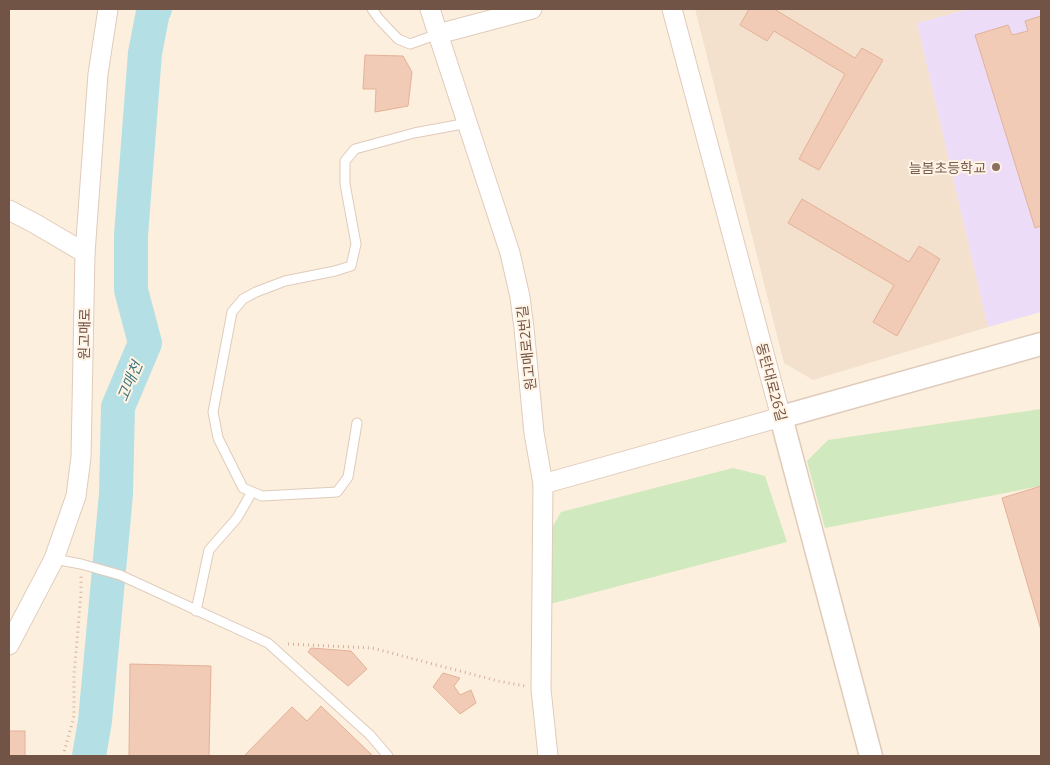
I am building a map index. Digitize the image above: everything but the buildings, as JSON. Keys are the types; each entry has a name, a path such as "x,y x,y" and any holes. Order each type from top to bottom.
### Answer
{"street":[{"name":"원고매로","path":"9,645 54,560 76,496 81,456 85,253 98,74 108,9"},
{"path":"430,9 438,34 532,9"},
{"name":"동탄대로26길","path":"672,9 871,756"},
{"name":"원고매로2번길","path":"438,34 510,252 520,297 534,433 543,484 541,689 548,756"},
{"path":"9,210 85,253"},
{"path":"543,484 1041,344"}],"lane":[{"path":"372,9 398,39 410,44 438,34"},
{"path":"357,423 348,477 337,492 262,496 243,488 218,438 213,412 232,312 243,299 256,292 285,281 351,266 356,244 345,184 346,161 356,149 414,133 468,123"},
{"path":"196,611 209,550 237,518 252,492"},
{"path":"54,560 120,575 268,643 370,735 388,756"}],"path":[{"path":"63,756 74,716 74,676 85,566"},
{"path":"268,643 372,648 498,681 541,689"}],"shaded area":[{"path":"695,9 970,9 917,23 988,327 813,380 784,363"},
{"name":"늘봄초등학교","path":"970,9 1041,9 1041,312 988,327 917,23"}],"green space":[{"path":"1041,409 1041,486 825,528 807,461 828,440"},
{"path":"733,468 765,476 787,542 550,604 545,540 561,512"}],"waterway":[{"name":"고매천","path":"89,756 95,721 116,494 118,407 145,343 131,290 131,235 145,53 155,9"}],"place":[{"name":"늘봄초등학교","path":"996,167"}]}
